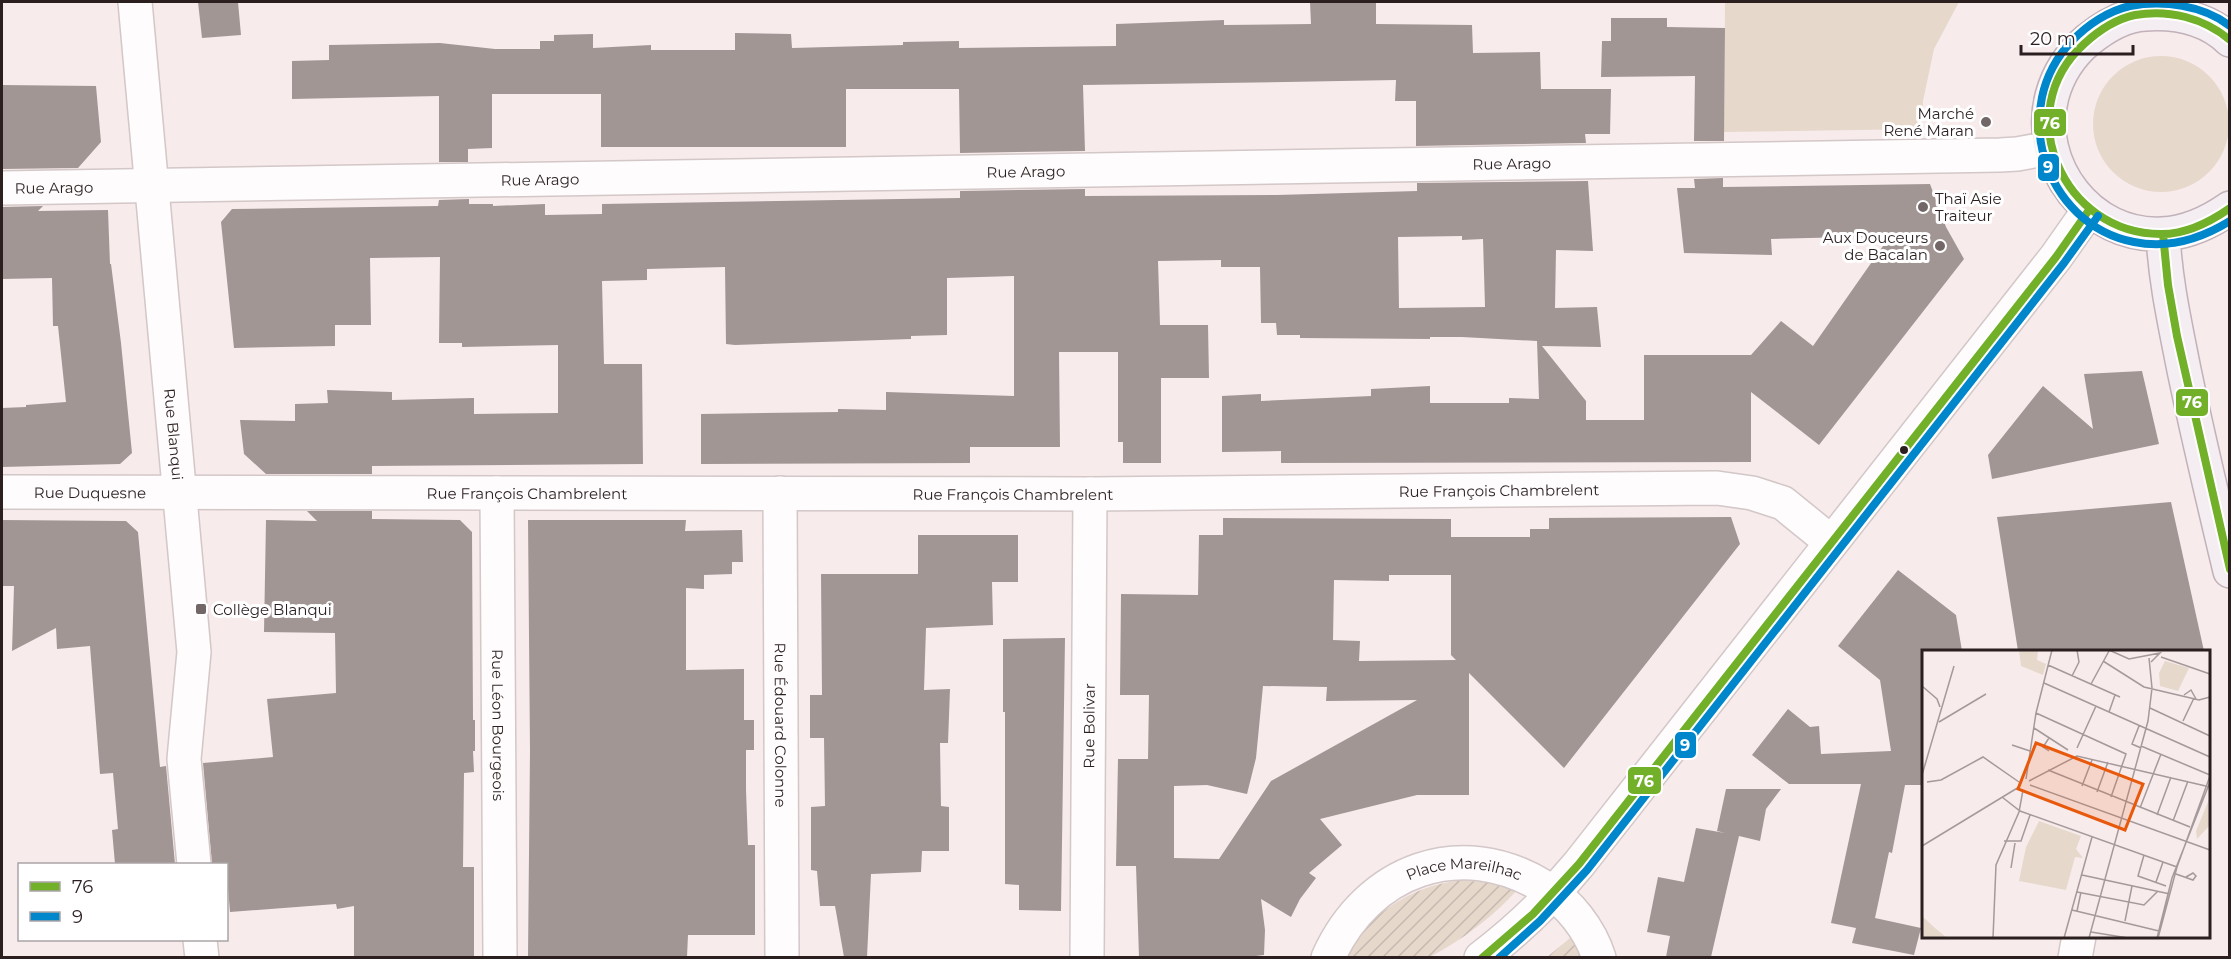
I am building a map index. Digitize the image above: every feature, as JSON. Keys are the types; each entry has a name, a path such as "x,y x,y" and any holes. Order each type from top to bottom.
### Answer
{"main road":[{"path":"2228,33 2197,20 2136,8 2104,27 2076,49 2057,79 2048,113 2050,148 2064,182 2089,210 2111,224 2137,232 2163,234 2198,227 2229,208"},
{"path":"2163,234 2165,271 2170,300 2229,571"}],"street":[{"name":"Rue Blanqui","path":"135,2 194,652 184,759 194,863"},
{"name":"Rue Arago","path":"2,188 2000,155 2050,148"},
{"path":"1481,957 1529,919 1554,894 2056,257 2089,210"},
{"name":"Rue François Chambrelent","path":"181,492 1090,494 1717,488 1752,493 1783,503 1831,542"},
{"name":"Rue Duquesne","path":"2,492 181,492"},
{"name":"Rue Léon Bourgeois","path":"497,493 501,957"},
{"name":"Rue Édouard Colonne","path":"780,493 782,957"},
{"name":"Rue Bolivar","path":"1087,957 1090,494"},
{"name":"Place Mareilhac","path":"1329,957 1338,936 1356,910 1379,890 1407,874 1436,865 1467,862 1498,867 1528,877 1554,894 1572,910 1587,930 1599,957"},
{"path":"2074,957 2079,938"},
{"path":"200,941 202,957"}],"shaded area":[{"path":"1725,2 1959,2 1934,49 1923,101 1922,129 1724,132"},
{"path":"2161,56 2187,61 2209,76 2224,98 2229,124 2224,150 2209,172 2187,187 2161,192 2135,187 2113,172 2098,150 2093,124 2098,98 2113,76 2135,61"},
{"path":"1463,880 1499,884 1518,889 1477,927 1430,957 1332,958 1390,906 1422,889"},
{"path":"1576,933 1585,958 1546,958"}],"building":[{"path":"198,2 238,2 241,35 202,38"},
{"path":"1310,2 1376,2 1376,24 1472,25 1473,53 1540,52 1541,89 1611,89 1610,134 1585,134 1586,143 1416,146 1416,101 1395,101 1396,80 1083,85 1085,151 960,153 959,89 846,89 846,147 601,147 601,94 492,94 492,148 468,149 468,162 439,162 439,96 292,99 292,61 329,60 329,45 440,43 495,49 540,49 540,41 554,41 554,35 593,34 593,48 651,45 651,50 735,50 735,33 791,34 792,48 959,41 959,48 1116,46 1116,24 1224,20 1224,25 1311,24"},
{"path":"1611,18 1667,18 1667,27 1725,28 1724,141 1694,141 1695,76 1601,77 1602,41 1611,41"},
{"path":"2,85 96,86 101,142 78,168 2,169"},
{"path":"1723,178 1723,187 1930,184 1946,227 1964,259 1819,445 1751,392 1751,462 1281,463 1281,451 1222,452 1222,396 1261,394 1261,401 1371,396 1371,389 1430,386 1430,403 1509,403 1509,398 1539,399 1537,341 1462,337 1430,337 1430,339 1300,338 1300,335 1277,335 1276,323 1261,323 1260,267 1221,267 1221,260 1158,261 1160,325 1208,325 1209,378 1161,378 1161,463 1123,463 1123,442 1118,442 1118,352 1059,352 1060,447 970,447 970,463 701,464 701,414 838,412 838,409 886,410 886,392 1014,396 1014,276 947,278 947,335 911,336 911,339 735,345 726,344 725,267 647,269 647,280 602,281 604,364 642,364 643,464 372,466 372,474 266,474 244,454 240,420 295,421 295,404 328,403 327,390 392,392 392,400 474,398 474,414 558,413 558,345 462,347 462,343 439,343 440,257 370,258 371,325 335,325 335,346 234,348 221,222 232,209 438,206 439,200 469,199 469,204 493,204 493,206 545,204 545,215 602,214 602,204 960,198 960,191 1085,189 1085,196 1277,195 1417,191 1417,183 1588,181 1593,251 1556,250 1555,308 1597,307 1601,347 1542,346 1586,401 1586,420 1644,420 1644,355 1751,355 1781,321 1813,346 1890,236 1771,239 1772,255 1684,253 1677,188 1695,188 1694,179","holes":["1462,236 1462,240 1483,239 1485,307 1399,308 1398,237"]},
{"path":"43,206 38,211 108,210 110,264 132,453 120,464 2,467 2,408 66,402 58,326 53,326 52,278 2,279 2,207"},
{"path":"2142,371 2159,444 1992,479 1988,455 2043,386 2093,429 2084,374"},
{"path":"2171,502 2204,650 2018,650 1997,517"},
{"path":"307,511 372,511 372,519 460,520 472,532 475,751 473,751 474,772 464,773 463,867 474,867 474,957 354,957 354,906 337,909 336,904 230,912 228,863 212,863 203,763 273,757 267,699 336,693 335,633 264,632 266,520 317,521"},
{"path":"1731,517 1740,544 1564,768 1469,673 1469,795 1417,795 1320,819 1342,845 1309,873 1316,878 1300,899 1291,917 1261,899 1265,930 1264,955 1139,957 1136,866 1116,866 1118,759 1148,759 1149,695 1120,695 1121,594 1198,595 1199,535 1223,535 1223,518 1451,519 1451,537 1530,537 1530,529 1549,529 1549,518","holes":["1389,575 1451,575 1451,655 1456,660 1359,661 1360,641 1333,640 1334,580 1389,581","1263,686 1327,687 1326,701 1417,700 1271,781 1219,859 1174,858 1174,786 1207,785 1247,794 1256,758"]},
{"path":"2,520 126,521 138,532 160,767 166,766 175,863 115,863 112,830 118,829 113,773 100,774 90,646 57,649 56,628 12,651 14,586 2,586"},
{"path":"528,520 686,520 685,531 742,530 743,562 732,562 732,574 704,575 704,589 686,588 686,670 744,669 744,720 754,720 754,750 746,750 746,790 748,845 755,845 755,935 688,935 687,957 528,957 530,751"},
{"path":"918,535 1018,535 1018,582 992,582 993,625 926,628 924,690 950,689 948,743 940,743 941,806 949,807 949,851 922,851 921,872 871,874 867,957 844,957 835,906 820,906 817,871 811,870 811,807 825,806 824,738 810,738 810,695 822,695 821,574 918,574"},
{"path":"1898,570 1956,615 1962,650 1922,650 1922,785 1905,785 1892,853 1889,852 1875,918 1921,928 1914,955 1852,943 1856,928 1831,923 1861,784 1789,784 1752,755 1788,709 1810,727 1819,726 1821,754 1891,751 1880,680 1838,646"},
{"path":"1065,638 1061,911 1019,910 1019,885 1005,884 1003,639"},
{"path":"1726,789 1781,789 1766,809 1760,841 1739,836 1711,957 1666,957 1670,936 1647,932 1658,877 1684,882 1696,828 1725,833 1717,831"}],"transit line":[{"name":"9","path":"2230,26 2208,13 2169,4 2130,6 2106,15 2078,35 2053,68 2042,98 2039,129 2045,160 2058,188 2077,212 2103,231 2134,242 2172,243 2208,233 2230,221"},
{"name":"76","path":"2230,40 2209,26 2173,14 2148,13 2128,17 2114,23 2084,44 2062,72 2051,103 2050,134 2058,165 2074,192 2098,214 2127,229 2162,234 2180,232 2206,222 2230,208"},
{"name":"76","path":"1482,958 1533,914 1579,864 2056,257 2089,210"},
{"name":"9","path":"1499,958 1540,921 1587,870 2064,263 2098,216"},
{"name":"76","path":"2163,234 2168,285 2177,336 2230,569"}],"place":[{"name":"Marché René Maran","path":"1986,122"},
{"name":"Thaï Asie Traiteur","path":"1923,207"},
{"name":"Aux Douceurs de Bacalan","path":"1940,246"},
{"name":"Collège Blanqui","path":"201,609"}]}
